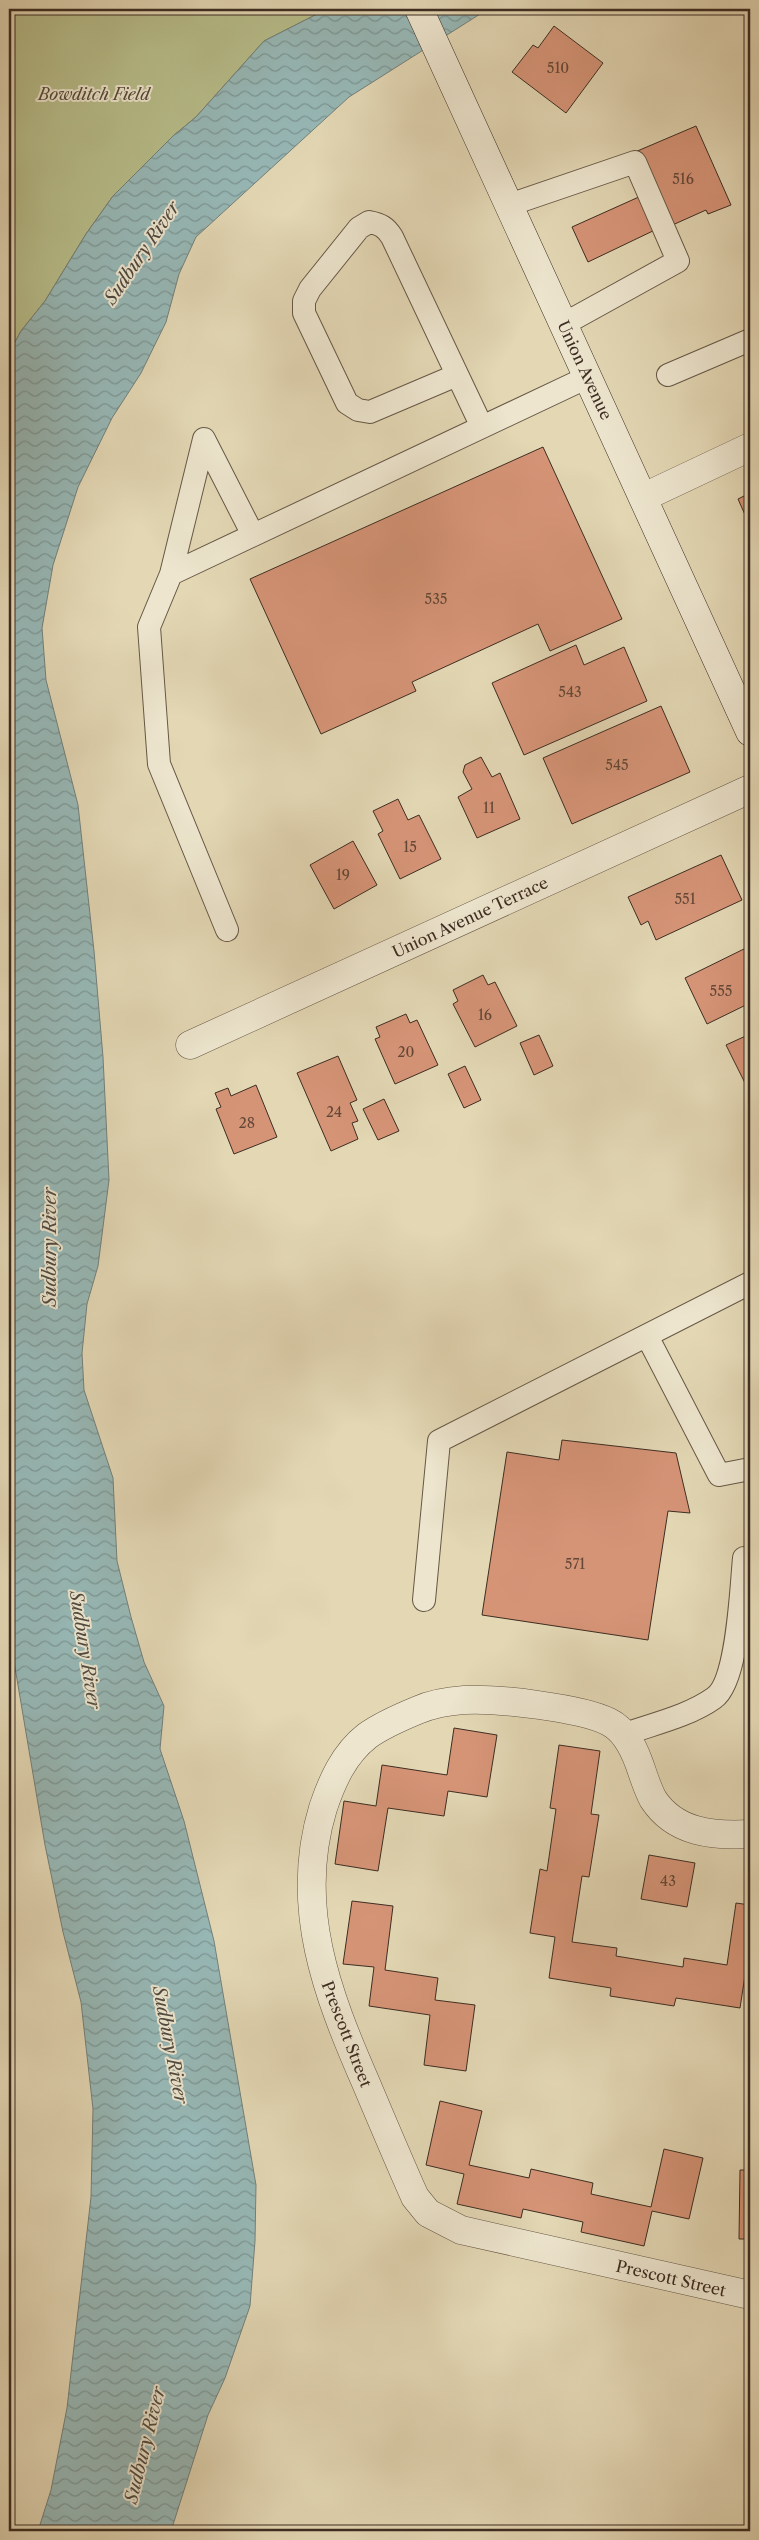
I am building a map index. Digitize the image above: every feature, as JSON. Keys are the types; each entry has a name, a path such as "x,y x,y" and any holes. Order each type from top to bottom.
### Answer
{"street":[{"name":"Union Avenue","path":"419,9 750,732"},
{"path":"644,497 750,447"},
{"name":"Union Avenue Terrace","path":"190,1046 750,789"},
{"name":"Prescott Street","path":"750,1834 706,1833 679,1824 652,1798 635,1752 625,1734 611,1723 591,1714 501,1702 465,1700 428,1706 396,1720 368,1736 344,1760 328,1794 317,1829 312,1871 313,1913 325,1982 336,2016 414,2197 428,2213 461,2230 750,2295"}],"lane":[{"path":"508,205 635,162 678,260 564,324"},
{"path":"457,376 370,412 358,410 347,403 304,313 304,301 310,289 359,228 369,222 379,224 387,229 392,237 482,427"},
{"path":"668,375 750,340"},
{"path":"171,574 588,377"},
{"path":"227,930 159,764 150,627 171,574 204,438 253,535"},
{"path":"424,1600 439,1441 750,1283"},
{"path":"647,1336 719,1475 750,1469"},
{"path":"625,1734 716,1698 728,1681 732,1664 744,1558"}],"green space":[{"name":"Bowditch Field","path":"9,9 327,9 264,41 196,117 173,136 113,196 86,234 45,301 21,331 9,353"}],"water":[{"name":"Sudbury River","path":"327,9 488,9 349,97 196,237 179,274 166,322 141,373 112,418 78,487 53,565 42,628 46,680 78,805 94,951 103,1057 109,1180 98,1266 87,1304 82,1353 84,1390 113,1478 117,1561 131,1617 144,1662 164,1706 160,1749 184,1821 214,1941 256,2185 255,2241 250,2306 225,2378 208,2415 171,2531 38,2531 51,2490 67,2408 91,2197 93,2109 81,2002 63,1932 45,1845 9,1632 9,353 21,331 45,301 86,234 113,196 173,136 196,117 264,41"}],"building":[{"path":"554,26 603,63 566,113 512,72 533,45 538,48"},
{"path":"696,126 731,205 708,214 706,210 668,227 635,152"},
{"path":"641,196 657,229 588,262 572,227"},
{"path":"543,447 622,619 550,651 538,624 412,682 416,691 321,734 250,579"},
{"path":"750,493 750,526 738,499"},
{"path":"576,645 584,665 624,647 647,701 524,755 492,683"},
{"path":"661,706 690,772 572,824 543,758"},
{"path":"481,757 492,777 500,773 520,819 477,838 458,797 472,789 463,772 465,765"},
{"path":"398,799 408,820 419,815 441,859 400,879 378,834 383,831 373,811"},
{"path":"353,841 377,885 334,909 310,865"},
{"path":"721,855 742,900 656,940 648,921 641,925 628,897"},
{"path":"750,946 750,1003 707,1024 685,978"},
{"path":"483,975 488,985 495,982 517,1026 475,1047 453,1004 458,1001 453,990"},
{"path":"406,1014 410,1023 417,1020 438,1065 395,1084 375,1039 380,1037 376,1027"},
{"path":"750,1034 750,1086 747,1087 726,1045"},
{"path":"539,1035 553,1066 534,1075 520,1043"},
{"path":"338,1056 357,1100 350,1103 358,1121 352,1123 358,1139 331,1151 297,1073"},
{"path":"465,1066 481,1100 464,1108 448,1074"},
{"path":"256,1085 277,1137 234,1154 216,1109 221,1107 215,1093 228,1088 231,1096"},
{"path":"384,1099 399,1131 378,1140 363,1109"},
{"path":"562,1440 676,1453 690,1513 668,1511 648,1640 482,1615 507,1452 559,1460"},
{"path":"454,1728 497,1735 487,1797 448,1791 444,1816 388,1808 378,1871 335,1864 344,1801 376,1806 382,1765 447,1775"},
{"path":"559,1745 600,1751 591,1814 599,1815 589,1877 582,1876 572,1942 617,1948 616,1956 683,1967 684,1958 727,1965 736,1903 750,1905 750,1970 746,1969 740,2008 676,1998 674,2006 610,1996 611,1988 549,1978 555,1937 530,1933 540,1869 547,1871 556,1809 550,1808"},
{"path":"649,1855 695,1863 687,1907 641,1899"},
{"path":"352,1901 393,1906 385,1970 438,1978 435,2000 475,2005 466,2071 424,2065 430,2015 369,2006 374,1967 343,1964"},
{"path":"440,2101 482,2111 469,2165 529,2178 531,2169 593,2183 591,2194 651,2207 664,2149 703,2158 689,2219 652,2211 644,2246 581,2232 583,2222 523,2209 521,2218 457,2204 464,2174 426,2165"},
{"path":"740,2170 750,2170 750,2239 739,2239"}]}
